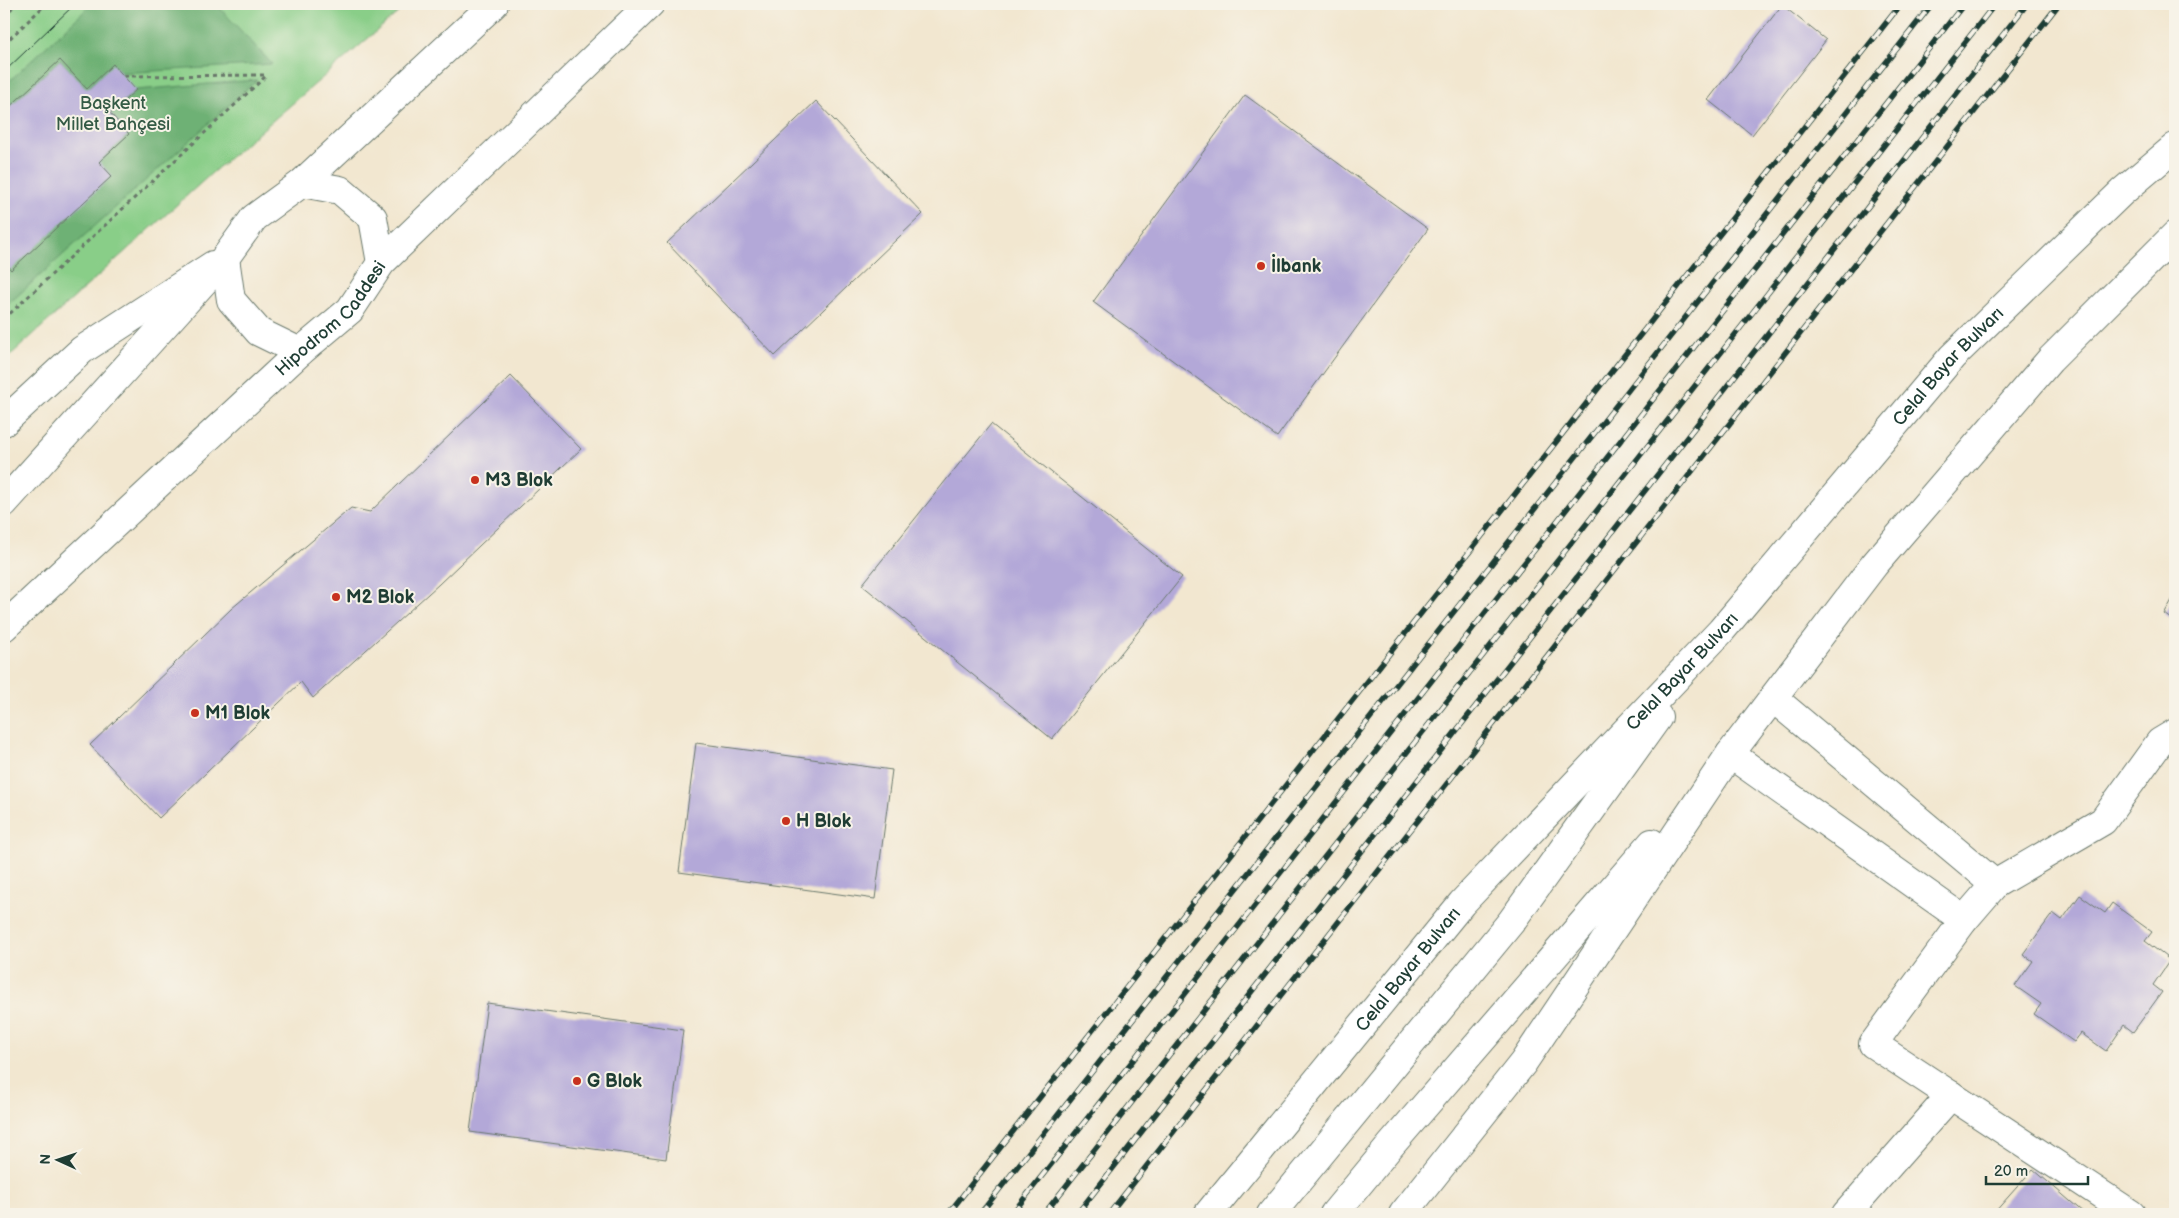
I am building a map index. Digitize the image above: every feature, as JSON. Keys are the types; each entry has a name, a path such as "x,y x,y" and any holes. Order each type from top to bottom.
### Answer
{"main road":[{"path":"4,503 225,258 254,218 302,183 494,4"},
{"name":"Hipodrom Caddesi","path":"4,627 300,352 350,310 381,263 650,4"},
{"name":"Celal Bayar Bulvarı","path":"1208,1214 1462,903 1721,631 1952,358 2122,192 2175,147"},
{"path":"302,183 340,190 373,218 381,263"},
{"path":"1334,1214 1391,1145 1730,754 1874,565 2050,360 2175,235"},
{"path":"225,258 231,300 259,332 300,352"},
{"path":"4,422 82,350 225,258"},
{"path":"1271,1214 1511,922 1721,631"},
{"path":"1773,698 1995,884"},
{"path":"2131,1214 1872,1044 1964,920 1995,884 2103,822 2160,742 2175,733"},
{"path":"1730,754 1964,920"},
{"path":"1404,1214 1523,1063 1730,754"},
{"path":"1846,1214 1951,1095"}],"path":[{"path":"4,16 16,4"},
{"path":"4,44 46,4"},
{"path":"4,319 267,75 124,76"}],"green space":[{"name":"Başkent Millet Bahçesi","path":"4,4 408,4 212,173 4,361"},
{"path":"92,4 216,4 272,64 120,73 113,65 87,89 60,60 4,112 4,86"},
{"path":"257,80 4,308 4,262 11,269 99,162 129,134 110,113 136,90"}],"building":[{"path":"1782,5 1826,40 1752,135 1708,100"},
{"path":"60,60 87,89 113,64 136,90 110,113 129,134 99,162 112,176 11,270 4,262 4,112"},
{"name":"İlbank","path":"1245,95 1428,229 1277,437 1093,302"},
{"path":"816,101 923,214 775,356 667,243"},
{"path":"511,376 581,449 439,584 313,698 301,682 159,818 90,745 231,609 351,508 370,512"},
{"path":"991,424 1182,577 1052,739 862,585"},
{"path":"2175,595 2175,622 2164,614"},
{"name":"H Blok","path":"696,743 892,770 875,899 679,872"},
{"path":"2080,895 2105,913 2112,903 2152,932 2145,941 2170,960 2153,985 2162,992 2133,1032 2124,1025 2106,1051 2081,1033 2074,1042 2034,1014 2041,1004 2015,986 2033,961 2023,954 2053,913 2062,920"},
{"name":"G Blok","path":"487,1003 683,1030 666,1159 470,1132"},
{"path":"2033,1169 2085,1214 1993,1214"}],"tram line":[{"path":"4,72 75,4"}],"railway":[{"path":"948,1214 1901,4"},
{"path":"980,1214 1932,4"},
{"path":"1012,1214 1964,4"},
{"path":"1044,1214 1995,4"},
{"path":"1077,1214 2027,4"},
{"path":"1109,1214 2059,4"}],"place":[{"name":"İlbank","path":"1261,266"},
{"name":"M3 Blok","path":"475,480"},
{"name":"M2 Blok","path":"336,597"},
{"name":"M1 Blok","path":"195,713"},
{"name":"H Blok","path":"786,821"},
{"name":"G Blok","path":"577,1081"}]}
